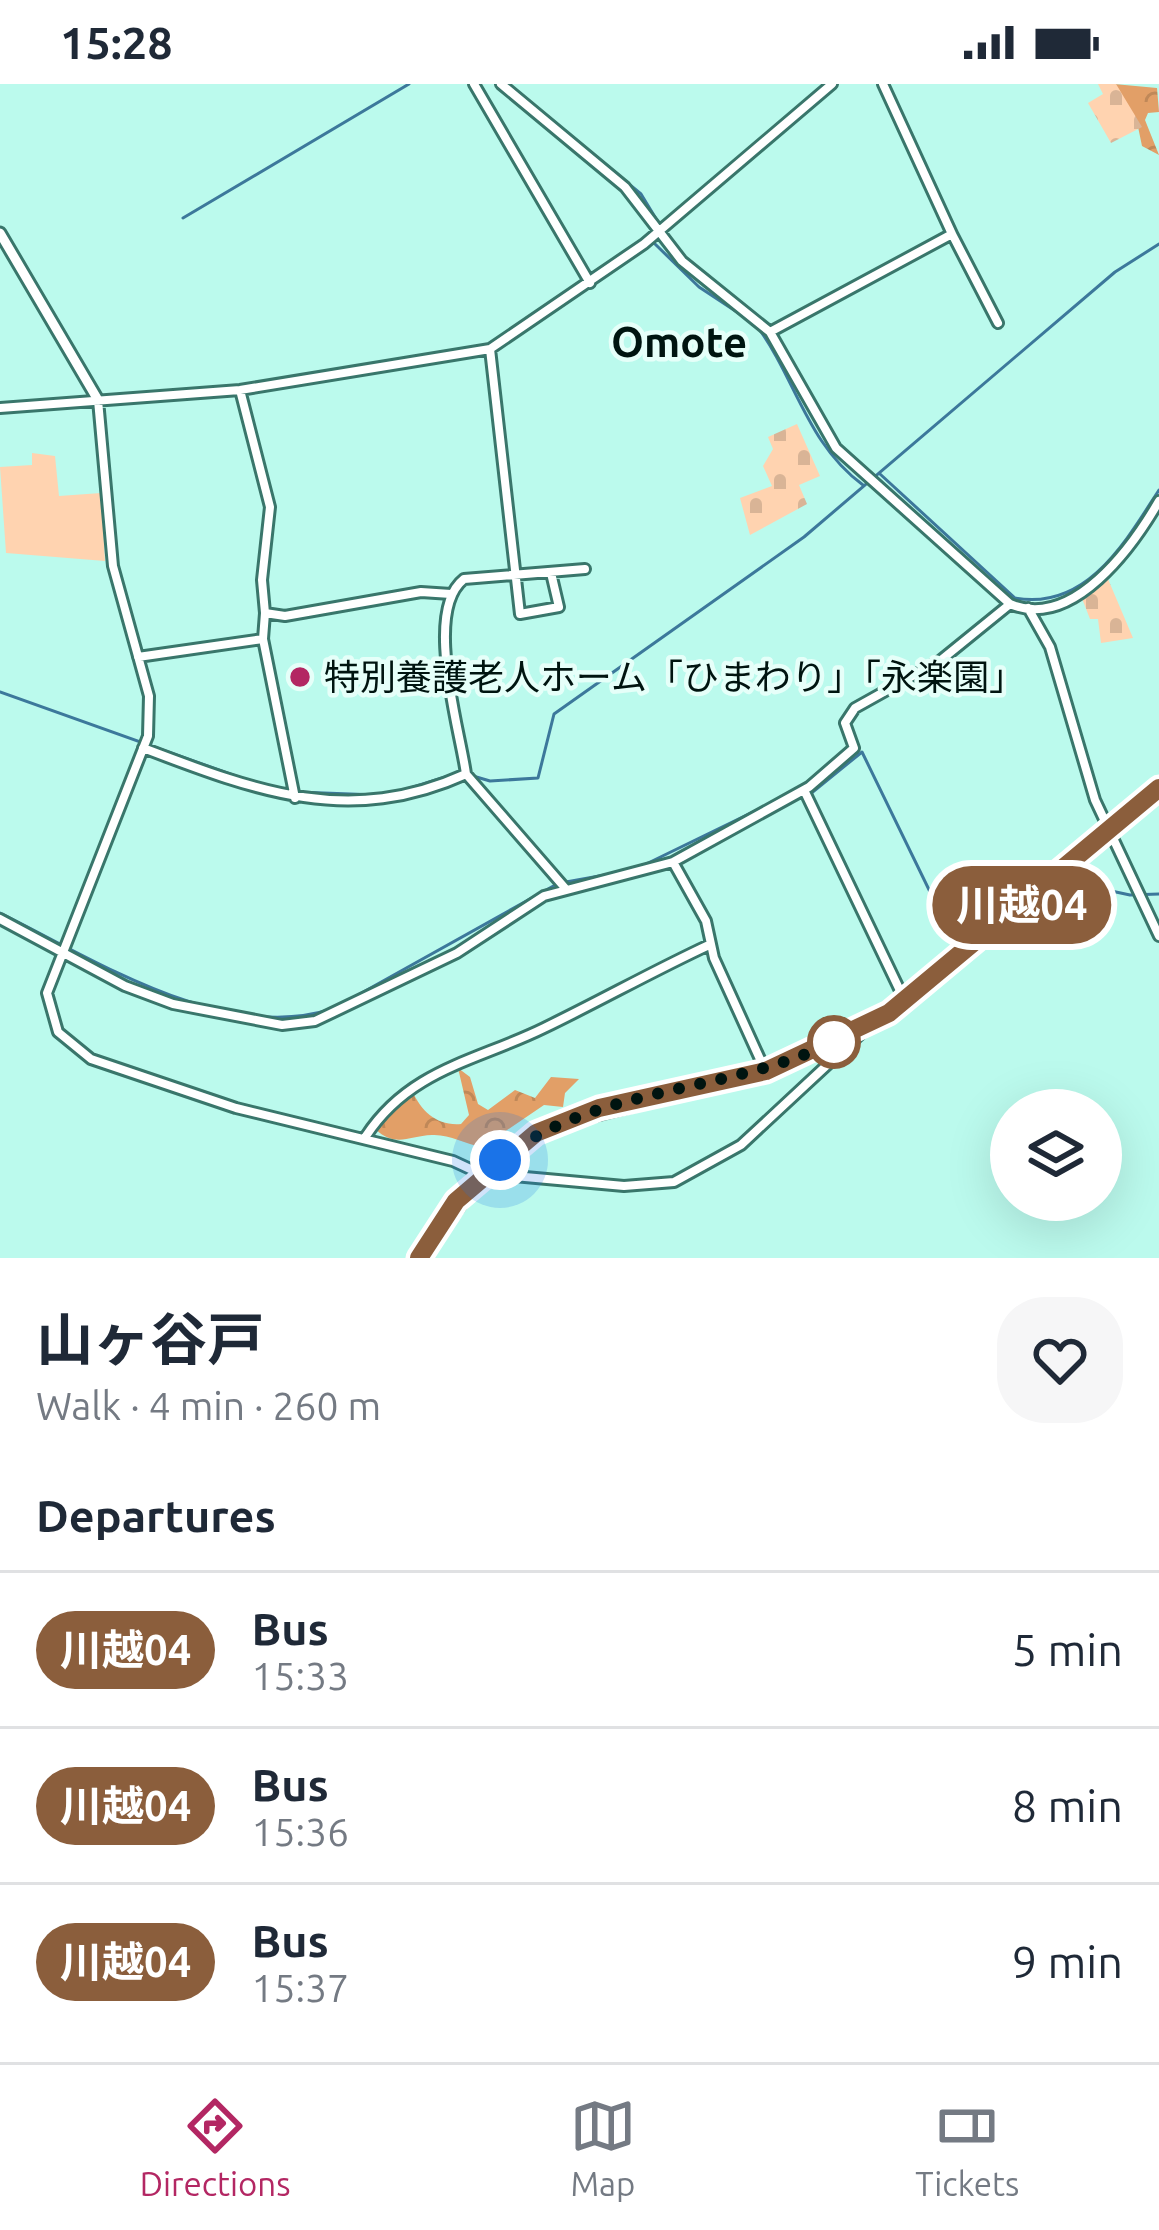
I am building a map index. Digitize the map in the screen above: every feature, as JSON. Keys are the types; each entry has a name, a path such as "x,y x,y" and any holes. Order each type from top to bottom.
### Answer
{"main road":[{"path":"419,1258 456,1201 536,1133 576,1115 766,1071 905,1003 1159,788"}],"street":[{"path":"474,84 590,283"},
{"path":"500,84 625,187 657,233 700,278 770,332 836,448 1010,604 1028,608 1069,598 1106,576 1159,501"},
{"path":"0,408 240,390 490,350 657,233 832,84"},
{"path":"883,84 998,323"},
{"path":"0,233 98,400 113,566 152,710 143,748 62,950 48,1003 58,1032 75,1050 197,1097 366,1136 496,1181 514,1176 624,1186 674,1182 741,1145 837,1061 871,1023"},
{"path":"770,332 952,233"},
{"path":"490,350 520,614 559,608 551,573"},
{"path":"240,390 269,507 262,580 263,639 295,798"},
{"path":"565,888 466,774 449,697 451,593 464,579 585,568"},
{"path":"266,613 285,616 421,592 451,593"},
{"path":"0,919 125,986 173,1004 282,1025 331,1016 423,970 565,888 630,877 673,862 803,790 854,748 845,723 855,708 941,659 1010,604"},
{"path":"1028,608 1050,647 1087,779 1159,936"},
{"path":"138,657 263,639"},
{"path":"143,748 295,798 402,800 466,774"},
{"path":"803,790 905,1003"},
{"path":"673,862 706,921 709,945 766,1071"},
{"path":"366,1136 382,1112 427,1076 533,1034 709,945"}],"green space":[{"path":"1098,84 1116,84 1142,127 1111,143 1088,103 1103,94"},
{"path":"1114,84 1157,88 1159,112 1148,113 1145,120 1159,155 1142,146 1137,122"},
{"path":"797,424 820,476 799,485 807,504 750,535 740,498 772,486 763,466 773,449 768,437"},
{"path":"32,453 55,456 59,496 101,493 105,561 6,553 0,467 32,465"},
{"path":"1108,579 1133,638 1101,643 1098,619 1090,619 1081,596"},
{"path":"458,1068 470,1077 478,1104 488,1110 515,1090 535,1098 551,1077 579,1079 565,1093 563,1107 544,1105 482,1147 438,1135 396,1140 375,1129 412,1091 431,1116 461,1124 469,1115"}],"waterway":[{"path":"183,218 409,84"},
{"path":"508,84 641,194 658,222"},
{"path":"655,238 654,243 699,287 749,320"},
{"path":"473,776 490,781 538,778 554,714 804,537 1115,272 1159,244"},
{"path":"757,326 815,431 863,485"},
{"path":"880,474 1015,598 1041,599 1084,583 1118,550 1159,490"},
{"path":"0,692 247,780"},
{"path":"809,795 862,752 934,900 1003,874 1046,875"},
{"path":"404,790 458,773"},
{"path":"297,792 377,795"},
{"path":"642,866 794,792"},
{"path":"566,882 616,873"},
{"path":"1055,879 1130,895 1159,894"},
{"path":"340,1005 557,884"},
{"path":"0,913 118,973 204,1006 290,1017 332,1009"}],"bus line":[{"name":"川越04","path":"419,1258 456,1201 536,1133 599,1108 766,1071 889,1013 1159,788"}],"place":[{"name":"特別養護老人ホーム「ひまわり」「永楽園」","path":"300,677"}],"district":[{"name":"Omote","path":"679,342"}],"route":[{"path":"500,1160 536,1133 576,1115 742,1078 834,1042"}]}
